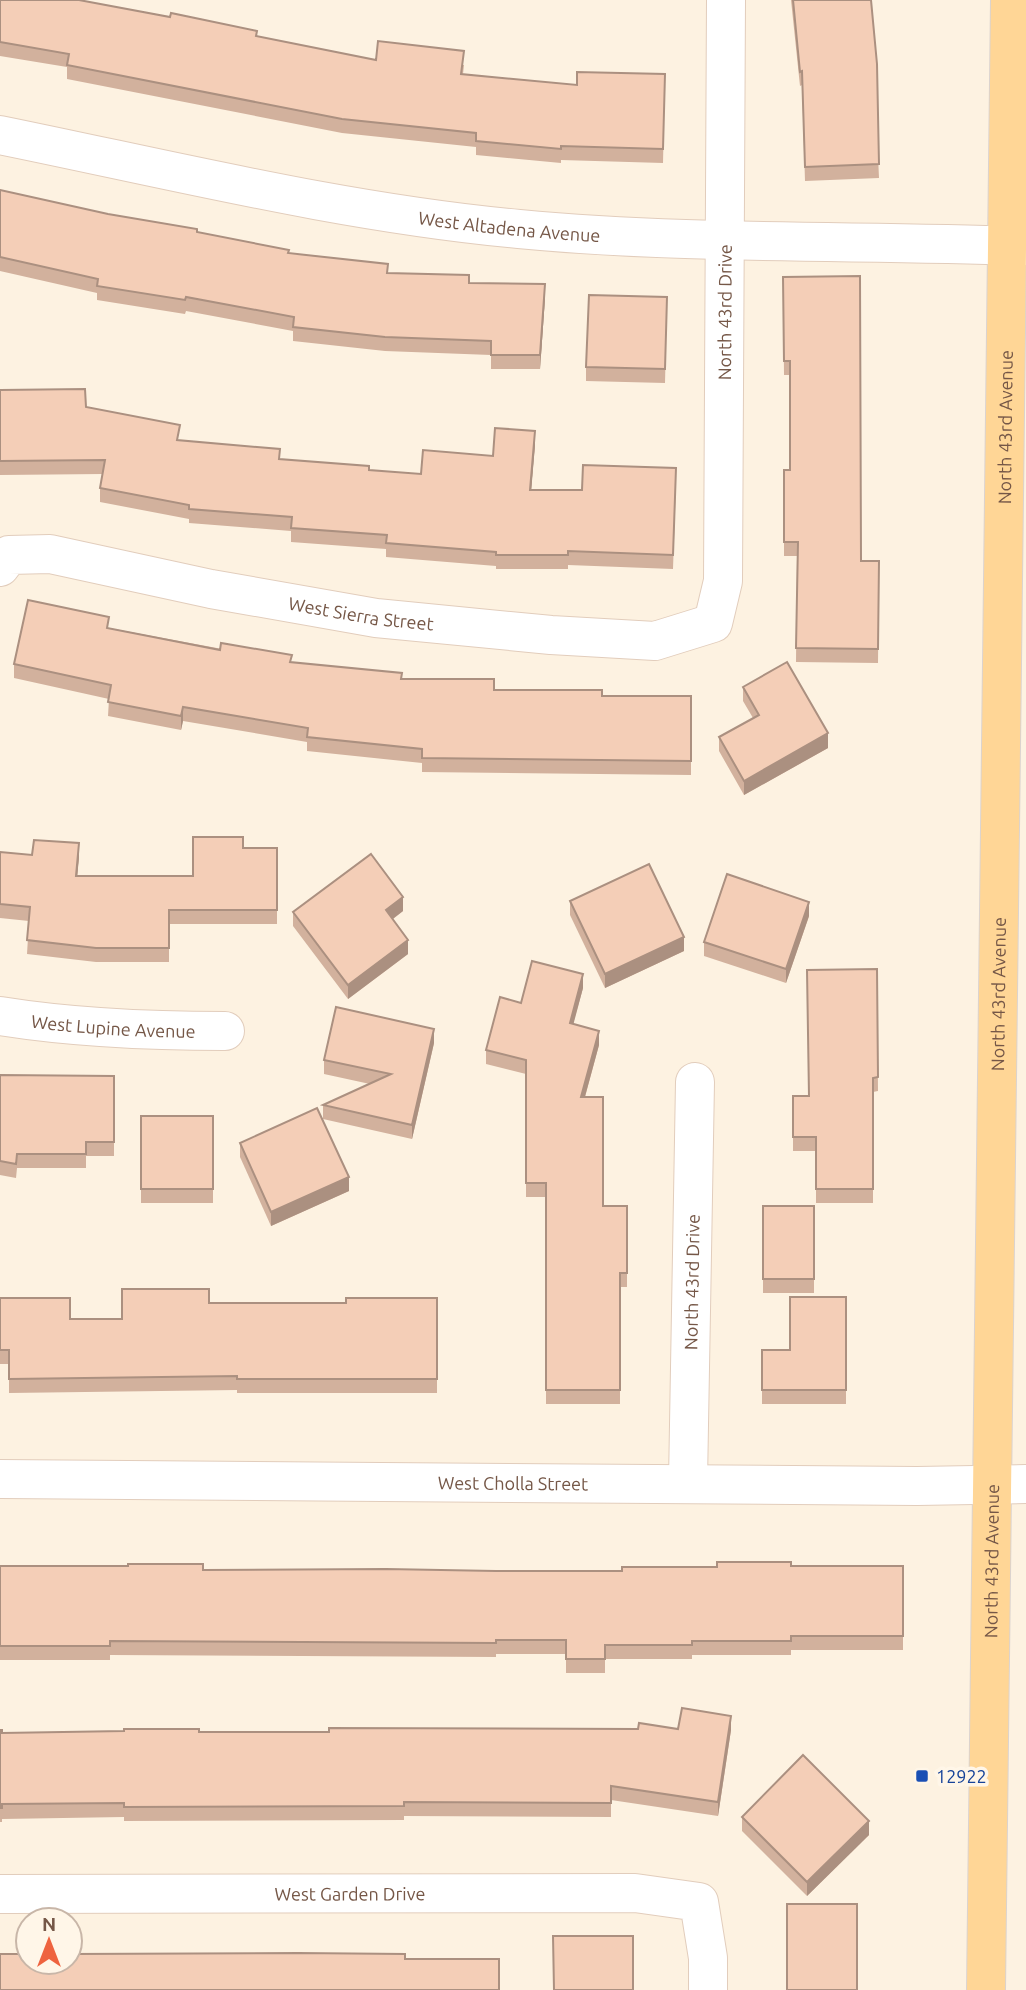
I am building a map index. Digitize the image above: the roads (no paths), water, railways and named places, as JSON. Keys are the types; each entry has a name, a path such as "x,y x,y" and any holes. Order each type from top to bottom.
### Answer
{"main road":[{"name":"North 43rd Avenue","path":"986,1990 1008,1484 1016,246 1010,0"}],"street":[{"name":"North 43rd Drive","path":"713,623 723,581 726,0"},
{"name":"West Altadena Avenue","path":"0,135 307,198 405,215 519,229 635,237 1016,246"},
{"name":"West Sierra Street","path":"4,561 50,554 211,589 376,618 497,630 655,641 713,623"},
{"name":"West Lupine Avenue","path":"0,1016 44,1023 144,1031 225,1031"},
{"name":"North 43rd Drive","path":"688,1482 695,1082"},
{"name":"West Cholla Street","path":"0,1479 1008,1484"},
{"name":"West Garden Drive","path":"0,1894 635,1893 699,1902 708,1958 708,1990"}],"place":[{"name":"12922","path":"922,1776"}]}
